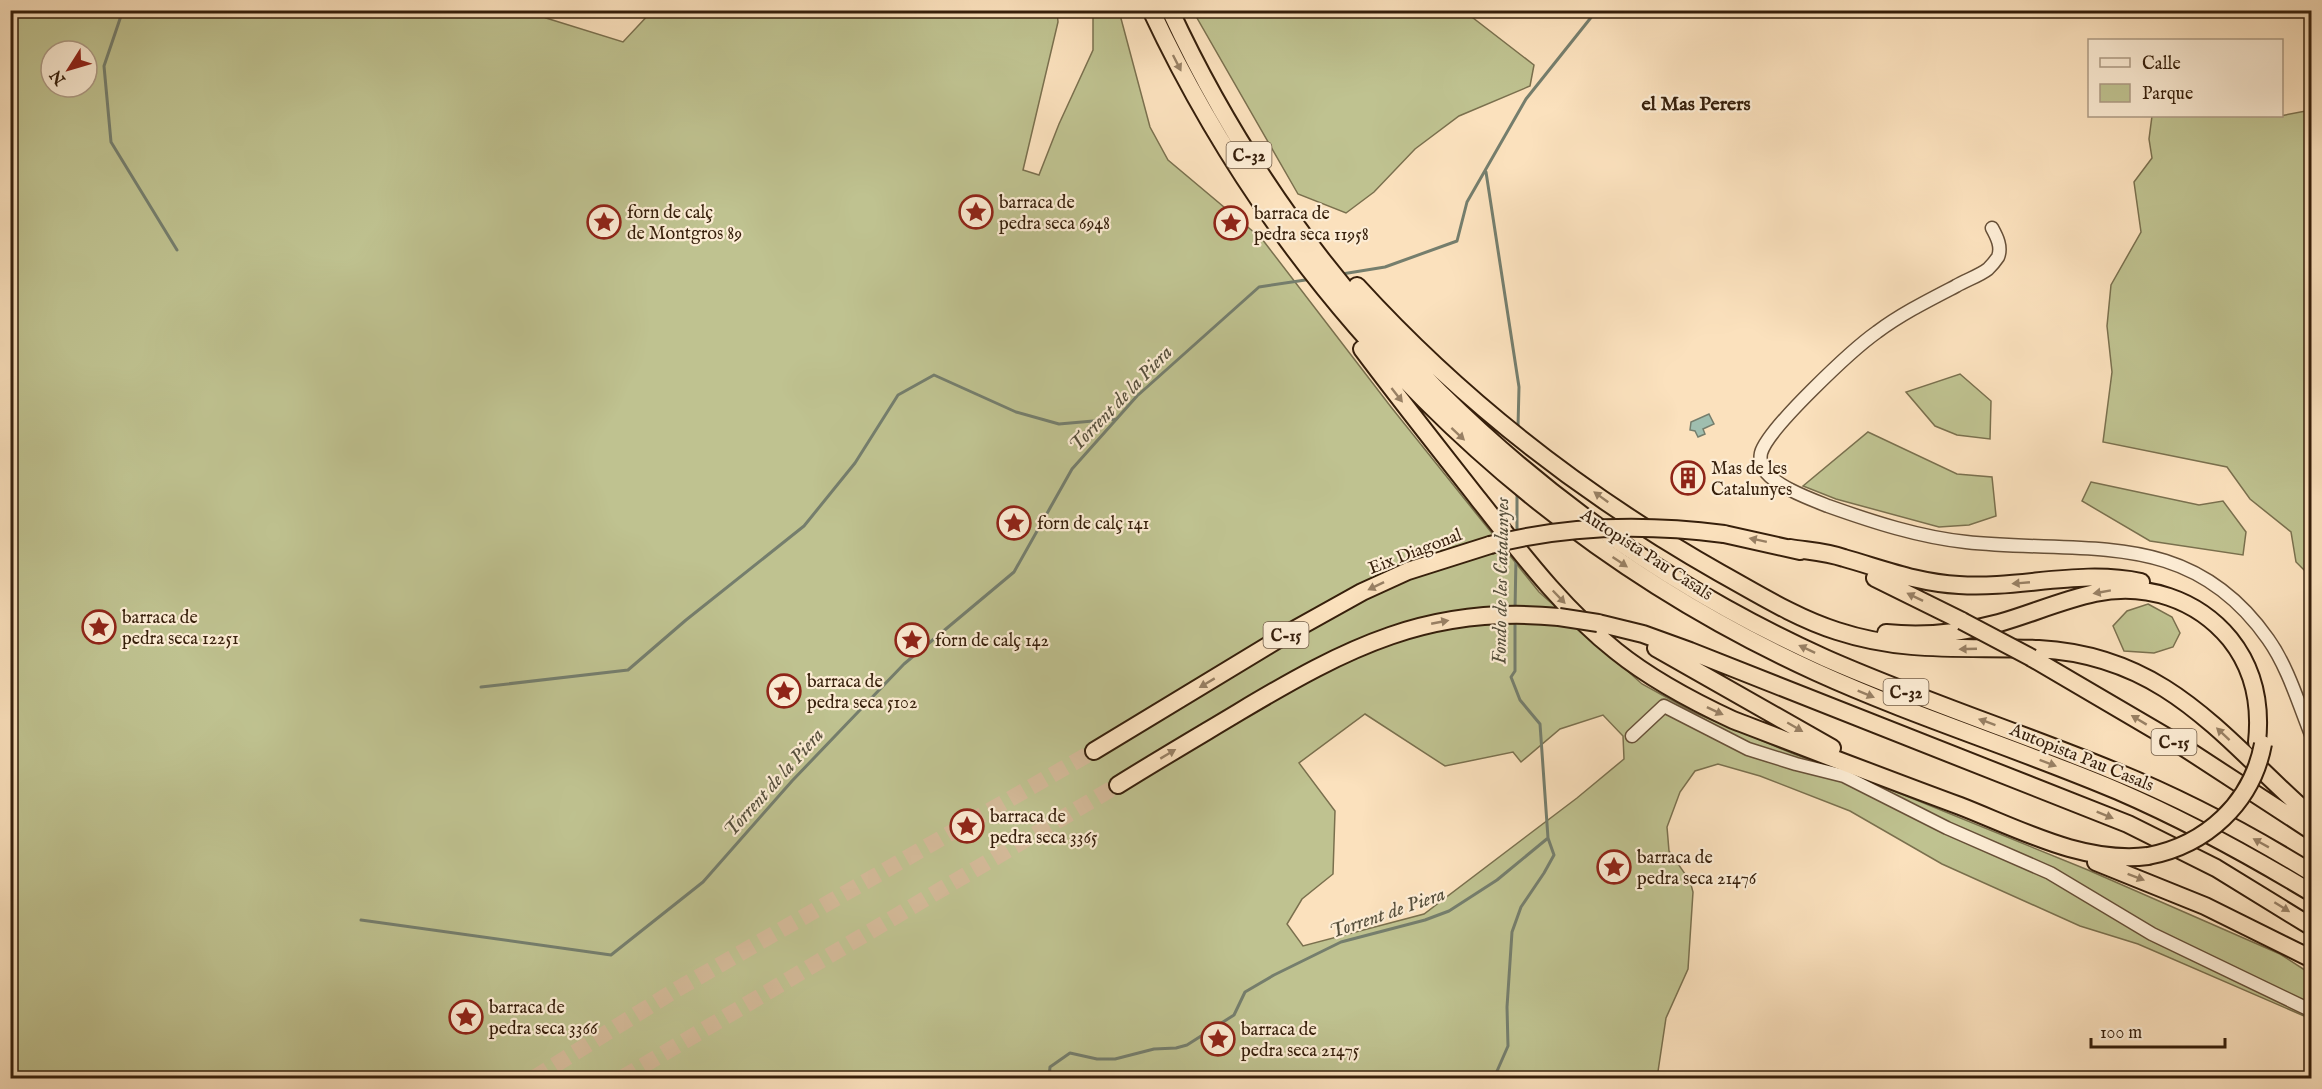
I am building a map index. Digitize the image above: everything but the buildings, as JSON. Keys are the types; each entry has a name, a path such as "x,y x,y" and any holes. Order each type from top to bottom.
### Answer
{"highway":[{"name":"Autopista Pau Casals","path":"1151,10 1180,69 1225,149 1275,224 1331,278 1431,384 1517,464 1593,524 1662,570 1781,637 1896,688 2127,776 2208,814 2312,873"},
{"path":"1170,10 1180,32 1219,98 1269,175 1320,244 1331,278 1332,309 1552,590 1598,636 1645,672 1673,690 1733,720 2068,847 2097,855 2114,858 2147,854 2184,839 2219,815 2233,799 2245,778 2260,743 2263,701 2255,671 2240,643 2219,619 2182,595 2143,582 2106,577 1978,586 1940,584 1892,574 1843,557 1790,548"},
{"name":"Autopista Pau Casals","path":"1331,278 1408,384 1440,417 1517,486 1584,538 1657,586 1776,654 1871,696 2063,769 2158,809 2240,850 2312,893"},
{"path":"1331,278 1422,352 1518,435 1619,510 1696,559 1778,606 1817,624 1853,636 1889,644 1917,648 2062,651 2096,658 2136,672 2190,705 2312,817"},
{"name":"Eix Diagonal","path":"1094,751 1292,631 1362,592 1408,571 1490,544 1555,532 1622,527 1680,529 1724,534 1790,548"},
{"name":"C-15","path":"1790,548 1868,575 2032,658 2177,743 2312,831"},
{"path":"1696,559 1818,617 1854,628 1901,635 1952,633 1997,624 2097,593 2136,590 2167,596 2192,607 2210,619 2226,634 2243,658 2252,680 2257,702 2260,743"},
{"name":"C-15","path":"1118,785 1298,677 1348,651 1380,638 1426,624 1479,616 1516,614 1559,617 1598,622 1643,634 1690,651 2128,824 2225,873 2312,927"},
{"path":"1616,627 1631,638 1674,657 1818,741 1857,760 2070,841 2115,852 2147,854"},
{"path":"2004,823 2205,906 2312,959"}],"street":[{"path":"1992,228 1999,241 1998,257 1988,269 1876,332 1802,400 1782,423 1766,443 1761,454 1763,469 1777,482 1814,500 1871,520 1928,535 1965,542 2110,549 2158,558 2193,571 2226,593 2243,608 2270,641 2280,659 2312,736"},
{"path":"1632,736 1664,706 1748,749 1844,776 1947,828 2050,873 2152,934 2312,1011"}],"green space":[{"path":"10,11 531,11 546,18 623,42 652,11 1057,11 1058,22 1023,170 1039,175 1059,124 1093,50 1093,11 1119,11 1150,127 1168,160 1262,239 1391,407 1539,592 1642,684 1693,712 2088,870 2280,954 2311,974 2311,1019 2138,944 2080,926 1942,864 1850,811 1760,776 1718,764 1695,771 1680,792 1667,827 1669,851 1690,881 1693,892 1688,969 1666,1018 1657,1078 11,1078","holes":["1365,714 1445,766 1513,752 1521,762 1560,729 1603,715 1623,736 1624,759 1577,798 1424,914 1303,946 1287,924 1302,899 1333,874 1335,811 1299,763"]},
{"path":"1193,11 1464,11 1534,65 1530,86 1459,116 1415,149 1374,192 1346,213 1298,194"},
{"path":"2312,110 2311,577 2296,562 2291,532 2250,499 2227,467 2103,442 2112,372 2107,326 2111,285 2141,232 2134,182 2152,158 2149,139 2152,117 2283,115"},
{"path":"1960,374 1991,401 1990,439 1957,435 1935,426 1906,392"},
{"path":"1868,432 1957,474 1992,477 1996,516 1969,525 1939,527 1836,499 1803,486"},
{"path":"2091,482 2199,505 2223,501 2246,532 2243,555 2150,541 2082,501"},
{"path":"2148,604 2172,617 2180,633 2173,647 2154,653 2124,651 2113,626 2127,611"}],"shaded area":[{"path":"1709,414 1714,424 1703,429 1705,434 1698,437 1695,431 1690,430 1691,422"}],"waterway":[{"path":"123,10 104,66 111,142 177,250"},
{"name":"Fondo de les Catalunyes","path":"1342,274 1385,267 1457,241 1467,202 1526,99 1597,10"},
{"name":"Fondo de les Catalunyes","path":"1486,172 1519,387 1518,427"},
{"name":"Torrent de la Piera","path":"361,920 611,955 703,882 792,781 904,664 1014,572 1072,469 1137,396 1259,287 1312,279"},
{"path":"481,687 628,670 686,620 804,526 855,463 898,395 934,375 1016,412 1059,424 1116,419"},
{"name":"Fondo de les Catalunyes","path":"1517,491 1517,532"},
{"name":"Fondo de les Catalunyes","path":"1515,610 1516,557"},
{"name":"Fondo de les Catalunyes","path":"1494,1078 1508,1046 1507,1007 1512,932 1521,907 1554,855 1548,838 1540,724 1520,700 1511,677 1515,671 1515,620"},
{"name":"Torrent de Piera","path":"1049,1078 1050,1067 1070,1053 1097,1059 1115,1059 1154,1049 1187,1045 1234,1015 1245,992 1274,975 1341,942 1425,920 1449,911 1497,880 1548,838"}],"tunnel":[{"path":"534,1078 674,991 1094,751"},
{"path":"622,1078 1118,785"}],"place":[{"name":"barraca de pedra seca 6948","path":"976,212"},
{"name":"forn de calç de Montgros 89","path":"604,222"},
{"name":"barraca de pedra seca 11958","path":"1231,223"},
{"name":"Mas de les Catalunyes","path":"1688,478"},
{"name":"forn de calç 141","path":"1014,523"},
{"name":"barraca de pedra seca 12251","path":"99,627"},
{"name":"forn de calç 142","path":"912,640"},
{"name":"barraca de pedra seca 5102","path":"784,691"},
{"name":"barraca de pedra seca 3365","path":"967,826"},
{"name":"barraca de pedra seca 21476","path":"1614,867"},
{"name":"barraca de pedra seca 3366","path":"466,1017"},
{"name":"barraca de pedra seca 21475","path":"1218,1039"}],"district":[{"name":"el Mas Perers","path":"1696,103"}]}
